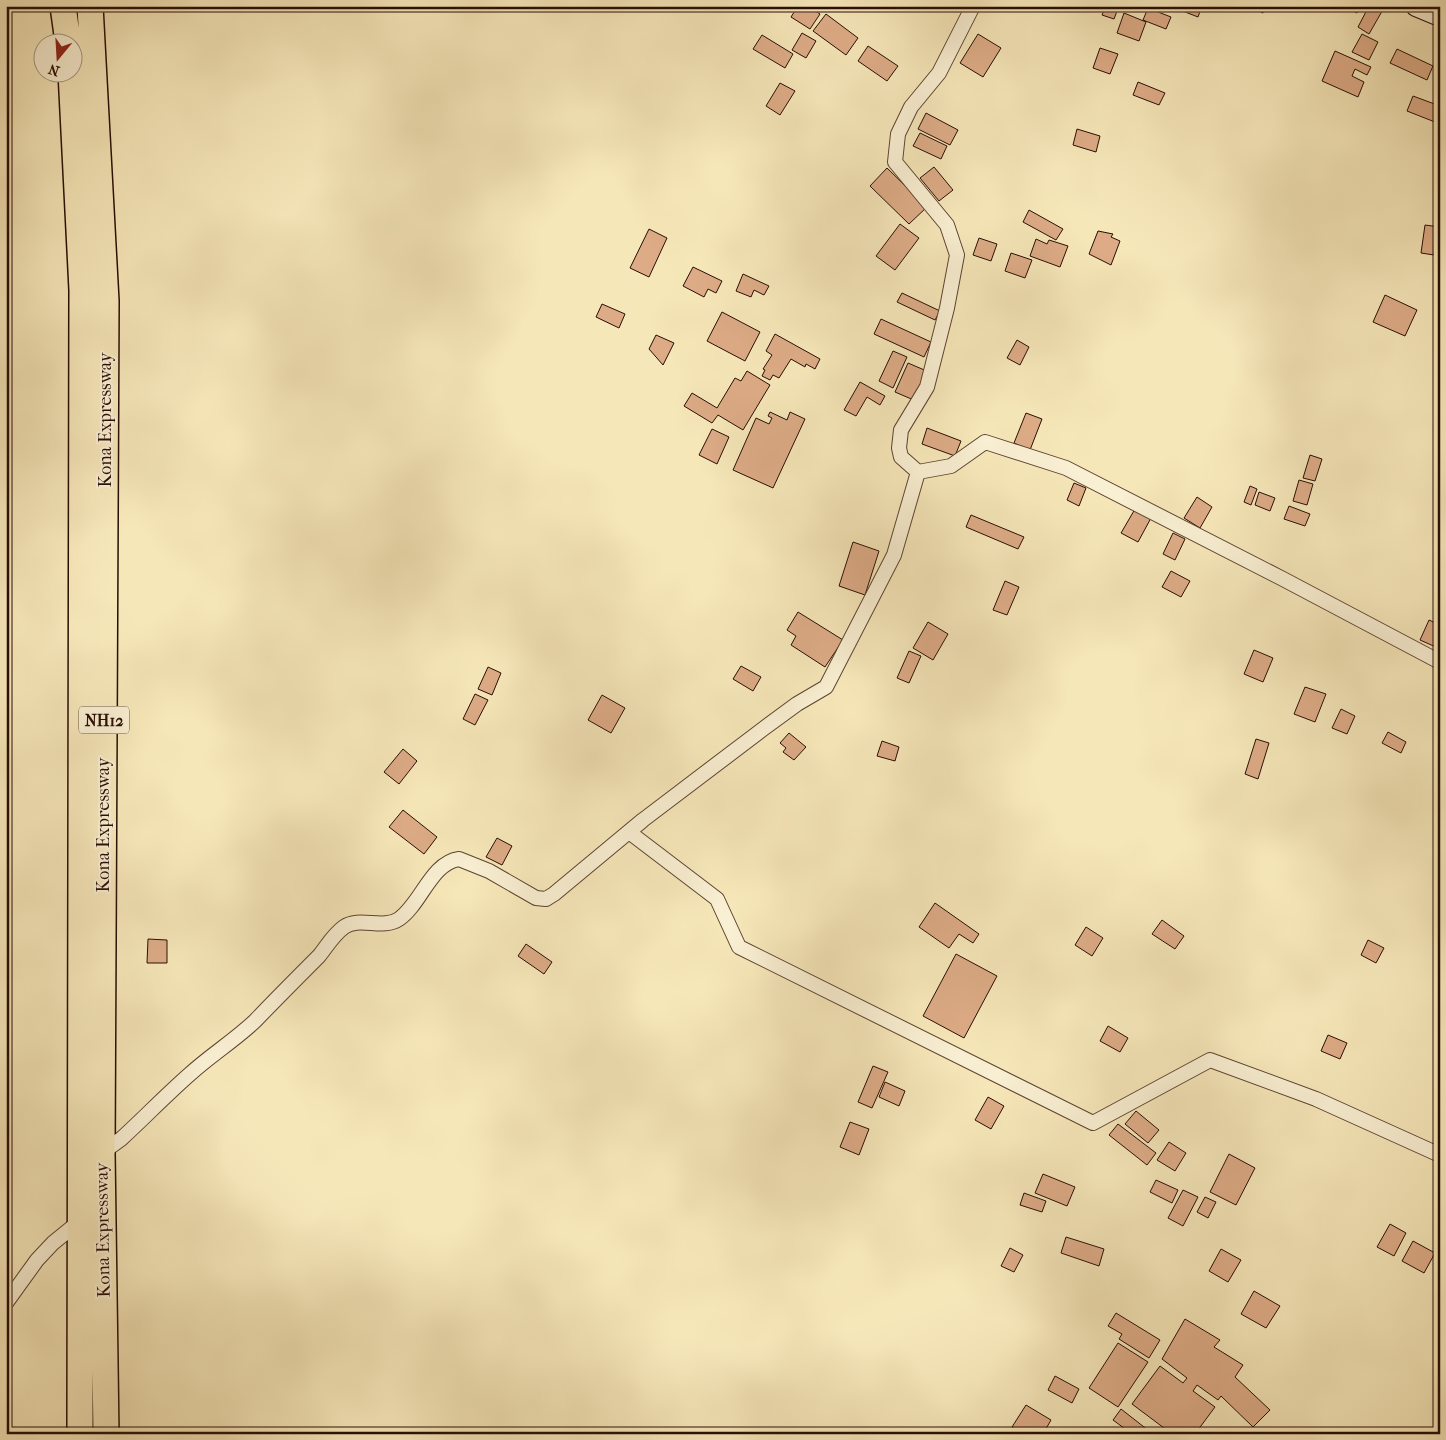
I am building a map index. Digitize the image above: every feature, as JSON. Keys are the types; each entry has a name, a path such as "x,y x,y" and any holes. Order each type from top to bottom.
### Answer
{"highway":[{"path":"63,6 67,32"},
{"name":"Kona Expressway","path":"80,1434 80,1220 91,1152 106,301 90,6"},
{"name":"Kona Expressway","path":"72,82 82,290 91,1152 106,1434"}],"main road":[{"path":"1416,6 1440,16"}],"street":[{"path":"918,472 901,457 899,448 901,430 926,387 948,308 957,256 947,225 895,162 898,134 912,107 939,73 973,6"},
{"path":"918,472 951,466 985,442 1066,468 1440,662"},
{"path":"91,1152 121,1139 190,1074 252,1023 321,953 337,932 346,925 397,920 407,912 437,872 447,862 459,858 489,871 525,893 536,898 546,899 629,832 770,724 797,704 826,687 894,555 918,472"},
{"path":"629,832 717,899 739,947 1093,1123 1210,1060 1316,1099 1440,1155"},
{"path":"6,1303 37,1260 53,1243 80,1220"}],"building":[{"path":"798,6 808,6 820,14 810,29 791,17"},
{"path":"1106,6 1119,6 1114,19 1102,15"},
{"path":"1181,6 1202,6 1198,17 1180,10"},
{"path":"1247,6 1265,6 1263,13"},
{"path":"1342,6 1360,6 1357,13"},
{"path":"1369,6 1385,6 1369,34 1358,27"},
{"path":"1148,8 1171,17 1166,29 1143,20"},
{"path":"1124,13 1146,22 1139,41 1117,33"},
{"path":"826,14 858,38 846,55 813,31"},
{"path":"802,33 816,41 806,58 792,50"},
{"path":"978,34 1001,48 983,77 960,63"},
{"path":"1362,34 1378,42 1369,60 1352,52"},
{"path":"762,35 793,54 785,68 753,49"},
{"path":"868,46 898,66 887,81 858,61"},
{"path":"1100,48 1118,54 1110,74 1093,68"},
{"path":"1397,49 1433,66 1427,80 1390,63"},
{"path":"1335,51 1371,67 1367,75 1355,69 1352,76 1364,82 1358,97 1322,81"},
{"path":"1138,82 1165,93 1159,105 1133,95"},
{"path":"780,83 795,91 780,115 766,106"},
{"path":"1413,96 1440,106 1440,124 1407,111"},
{"path":"926,113 958,130 950,145 918,129"},
{"path":"1077,129 1100,136 1096,152 1073,145"},
{"path":"920,133 947,146 941,159 913,146"},
{"path":"934,167 953,190 939,201 920,178"},
{"path":"887,168 927,207 909,224 870,186"},
{"path":"1029,210 1063,229 1056,240 1023,222"},
{"path":"900,224 919,238 895,270 876,256"},
{"path":"1425,225 1440,227 1440,239 1436,238 1434,255 1421,253"},
{"path":"649,229 667,238 649,277 630,268"},
{"path":"1098,231 1113,234 1111,237 1120,241 1111,265 1089,254"},
{"path":"979,238 997,244 991,261 973,255"},
{"path":"1036,239 1047,244 1049,240 1068,246 1060,267 1030,256"},
{"path":"1011,253 1032,260 1025,278 1005,271"},
{"path":"693,267 722,281 716,293 708,289 704,297 683,286"},
{"path":"743,274 769,286 764,295 754,290 751,297 736,291"},
{"path":"902,293 940,311 935,320 897,302"},
{"path":"1385,295 1417,310 1405,336 1373,322"},
{"path":"602,304 625,314 619,328 596,317"},
{"path":"722,312 760,332 745,361 707,341"},
{"path":"881,319 931,342 924,357 874,334"},
{"path":"775,334 820,359 815,369 806,364 805,367 791,359 779,378 773,375 770,380 762,376 765,370 763,369 772,355 766,351"},
{"path":"656,335 674,343 663,365 649,349"},
{"path":"1017,340 1029,347 1020,365 1007,358"},
{"path":"893,351 907,357 893,388 879,381"},
{"path":"908,363 929,372 916,401 895,392"},
{"path":"747,371 770,385 743,430 718,415 712,423 684,406 692,393 717,408 735,378 741,381"},
{"path":"860,382 885,396 880,405 867,397 856,416 844,410"},
{"path":"770,412 787,420 790,412 805,419 773,488 733,470 756,418 769,424 772,418 768,416"},
{"path":"1026,413 1042,419 1030,450 1014,443"},
{"path":"927,428 961,441 955,456 922,444"},
{"path":"712,429 729,437 717,464 699,455"},
{"path":"1310,455 1322,459 1315,481 1303,478"},
{"path":"1299,480 1313,484 1307,505 1293,501"},
{"path":"1074,483 1086,488 1079,506 1067,500"},
{"path":"1250,486 1257,489 1251,505 1244,502"},
{"path":"1259,492 1275,498 1270,511 1255,505"},
{"path":"1197,497 1212,507 1200,528 1184,518"},
{"path":"1289,506 1310,514 1305,526 1284,519"},
{"path":"1135,509 1151,518 1138,542 1121,533"},
{"path":"971,515 1024,537 1018,549 966,527"},
{"path":"1173,533 1185,539 1175,560 1163,554"},
{"path":"853,542 879,551 865,595 839,586"},
{"path":"1171,571 1190,581 1181,597 1162,587"},
{"path":"1005,581 1019,587 1007,615 993,610"},
{"path":"798,612 843,640 825,667 791,645 796,636 787,630"},
{"path":"1429,620 1440,625 1438,648 1420,640"},
{"path":"928,622 948,634 933,660 913,648"},
{"path":"1254,650 1273,658 1263,682 1244,674"},
{"path":"909,651 921,656 909,683 897,678"},
{"path":"741,666 761,677 753,691 733,679"},
{"path":"488,667 501,673 492,695 478,689"},
{"path":"1305,687 1326,694 1315,722 1294,714"},
{"path":"475,694 488,700 475,725 463,719"},
{"path":"602,695 625,708 611,733 588,720"},
{"path":"1341,709 1355,716 1347,734 1332,728"},
{"path":"1388,732 1406,742 1401,753 1382,743"},
{"path":"789,733 806,747 794,760 783,752 786,748 780,743"},
{"path":"1256,739 1269,743 1258,779 1245,774"},
{"path":"882,741 899,747 895,761 877,756"},
{"path":"403,749 417,761 399,784 384,772"},
{"path":"403,810 437,837 424,854 389,827"},
{"path":"497,838 512,846 502,865 486,857"},
{"path":"935,903 979,934 973,943 959,934 949,948 919,927"},
{"path":"1162,920 1184,936 1175,949 1152,934"},
{"path":"1086,927 1103,938 1092,956 1075,945"},
{"path":"148,939 167,940 167,963 147,963"},
{"path":"1368,940 1384,948 1376,963 1361,955"},
{"path":"526,944 552,962 544,974 518,956"},
{"path":"956,954 997,976 964,1038 923,1016"},
{"path":"1108,1026 1128,1038 1120,1052 1100,1041"},
{"path":"1328,1035 1347,1043 1340,1059 1321,1051"},
{"path":"873,1066 888,1072 872,1108 858,1102"},
{"path":"885,1082 905,1091 899,1106 879,1097"},
{"path":"988,1097 1004,1106 991,1129 975,1120"},
{"path":"1136,1111 1159,1130 1148,1143 1125,1124"},
{"path":"850,1122 869,1129 859,1155 840,1147"},
{"path":"1118,1124 1156,1153 1147,1165 1109,1135"},
{"path":"1169,1142 1186,1153 1175,1171 1157,1160"},
{"path":"1229,1154 1255,1168 1236,1205 1210,1192"},
{"path":"1043,1174 1075,1187 1067,1206 1035,1193"},
{"path":"1156,1180 1178,1190 1172,1203 1150,1192"},
{"path":"1183,1190 1198,1197 1183,1226 1168,1218"},
{"path":"1024,1193 1046,1201 1042,1212 1020,1205"},
{"path":"1205,1197 1216,1202 1208,1218 1197,1212"},
{"path":"1390,1224 1406,1233 1394,1256 1377,1247"},
{"path":"1066,1237 1104,1249 1099,1266 1061,1253"},
{"path":"1413,1241 1435,1253 1424,1273 1402,1261"},
{"path":"1010,1248 1023,1255 1014,1272 1001,1266"},
{"path":"1221,1249 1241,1260 1228,1282 1209,1271"},
{"path":"1254,1291 1280,1306 1266,1328 1241,1314"},
{"path":"1116,1313 1160,1340 1149,1358 1119,1339 1122,1334 1108,1326"},
{"path":"1185,1319 1220,1340 1214,1347 1243,1365 1235,1377 1270,1410 1253,1427 1221,1396 1218,1400 1197,1385 1193,1391 1215,1407 1195,1434 1172,1434 1132,1404 1160,1366 1183,1383 1187,1378 1162,1359"},
{"path":"1118,1343 1148,1362 1118,1407 1089,1388"},
{"path":"1055,1376 1079,1389 1072,1403 1048,1390"},
{"path":"1026,1405 1051,1420 1043,1434 1023,1434 1012,1427"},
{"path":"1121,1409 1153,1434 1132,1434 1113,1420"}]}
